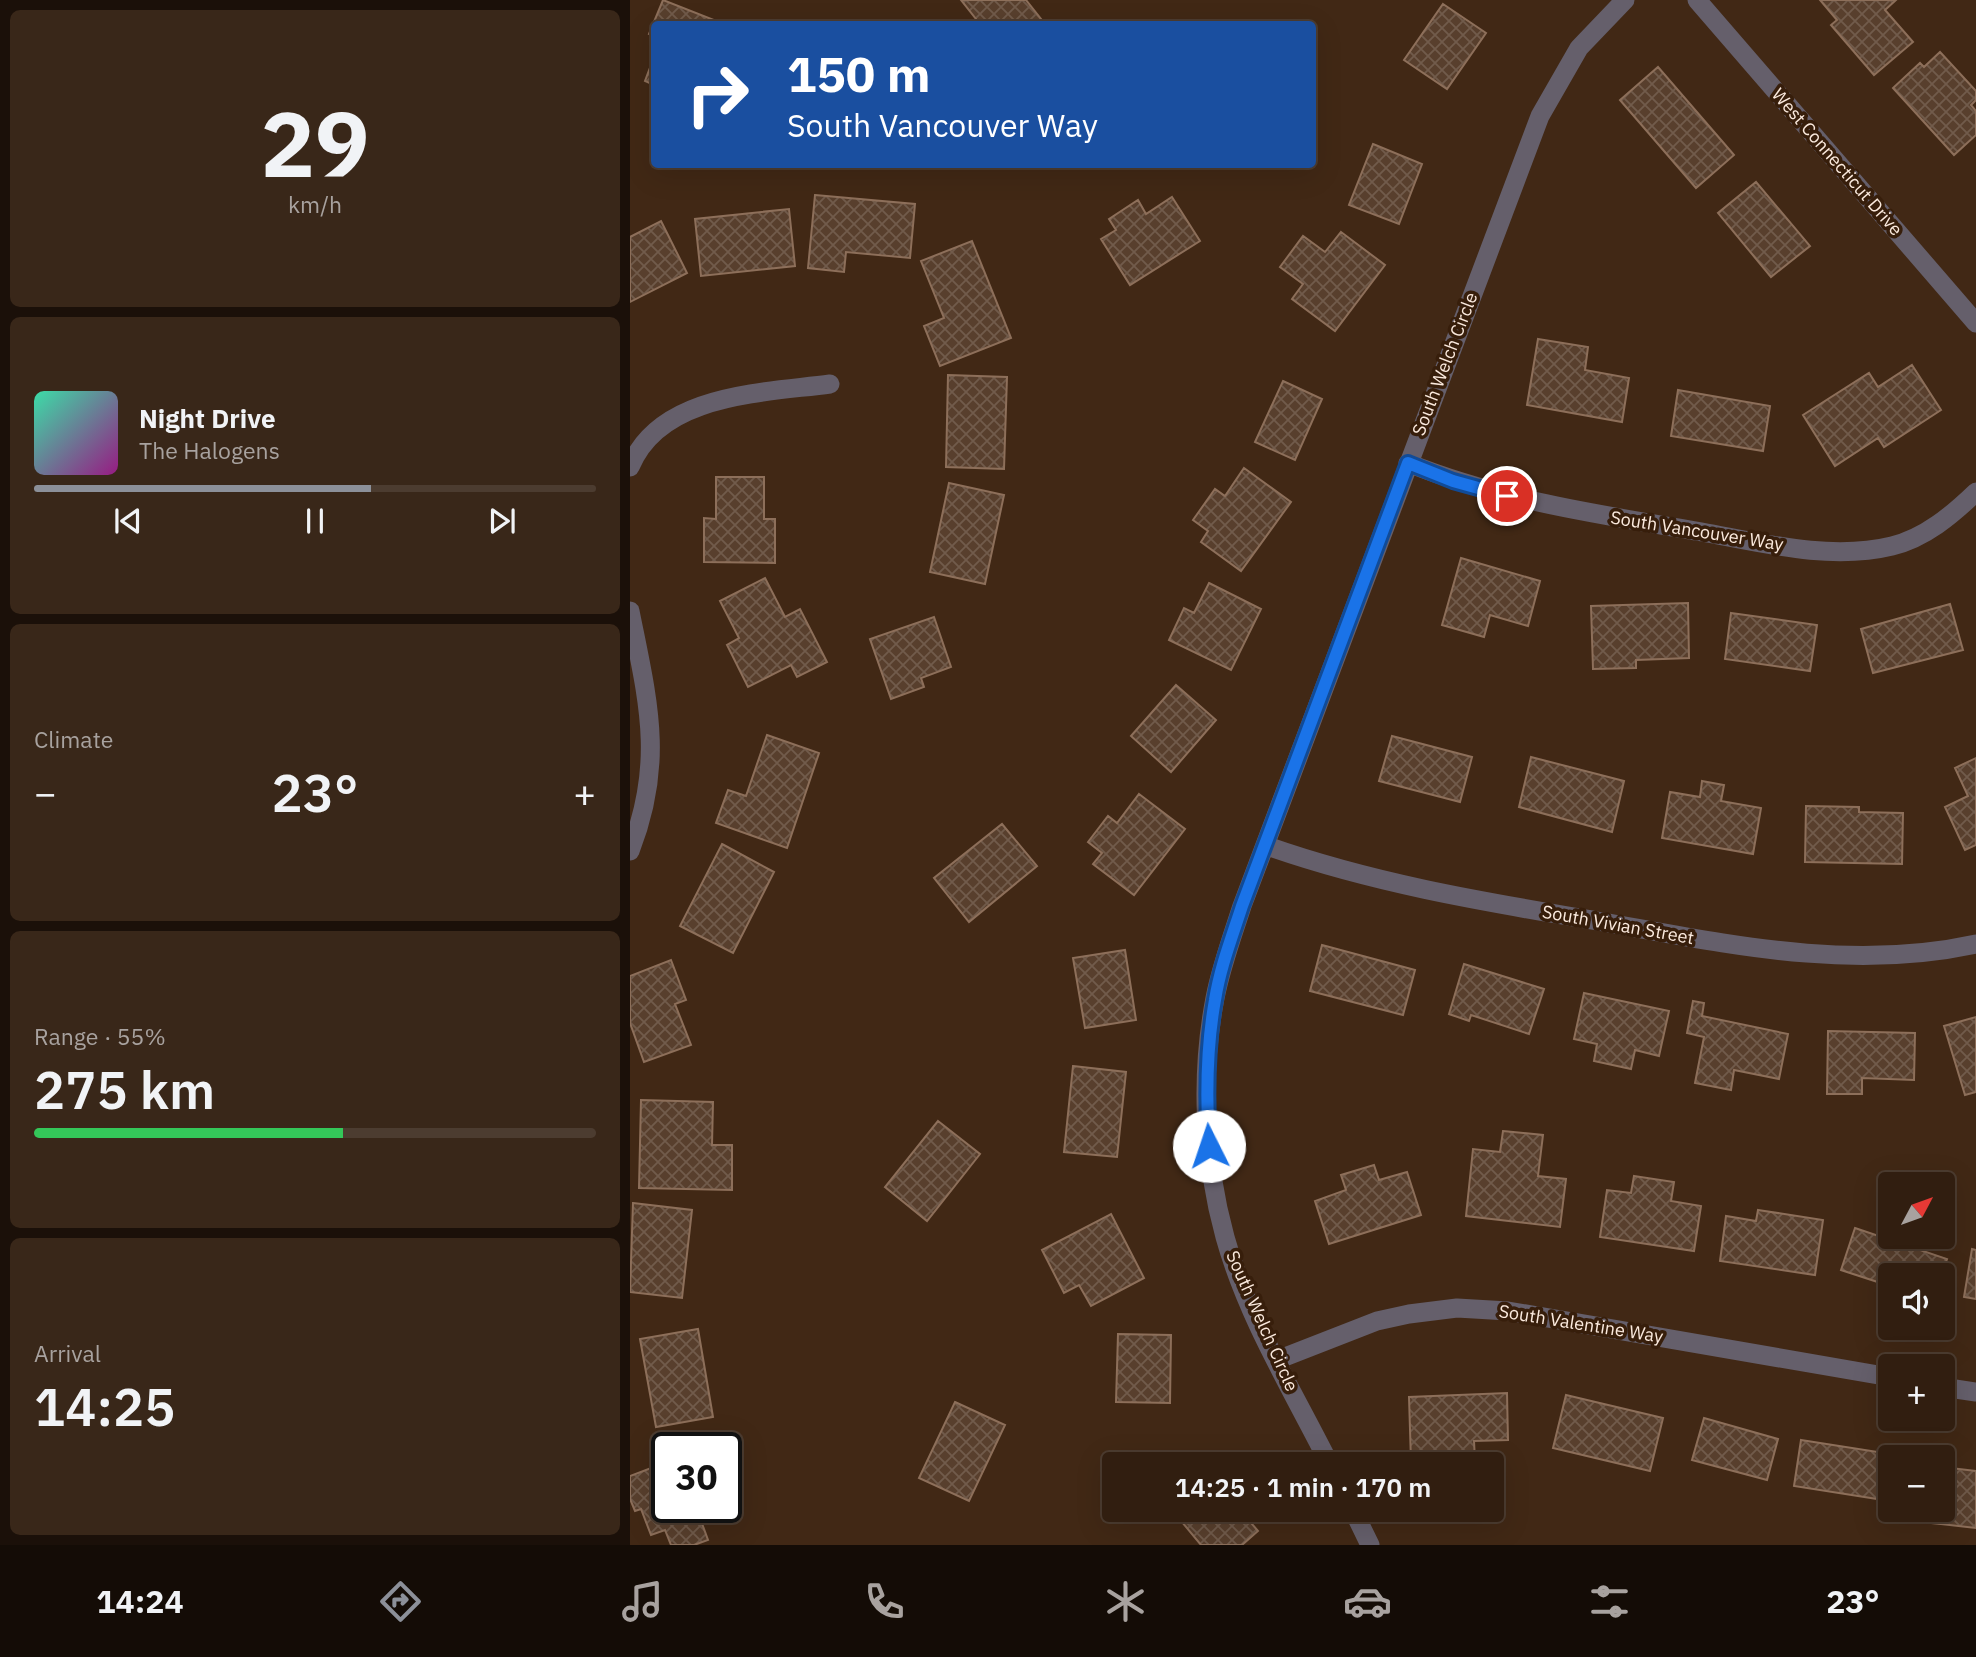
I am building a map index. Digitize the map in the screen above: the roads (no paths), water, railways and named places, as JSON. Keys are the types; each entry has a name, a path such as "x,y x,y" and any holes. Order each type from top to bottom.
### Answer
{"street":[{"name":"South Welch Circle","path":"1323,1452 1250,1303 1226,1239 1213,1181 1206,1108 1207,1069 1215,998 1242,906 1525,153 1552,91 1579,48 1625,0"},
{"name":"West Connecticut Drive","path":"1697,0 1976,323"},
{"path":"630,467 655,432 705,405 733,397 830,384"},
{"name":"South Vancouver Way","path":"1408,463 1453,481 1527,501 1757,542 1833,551 1874,549 1916,537 1951,515 1976,492"},
{"path":"630,611 649,710 652,742 646,803 630,851"},
{"name":"South Vivian Street","path":"1267,845 1335,869 1429,892 1767,950 1875,957 1976,944"},
{"name":"South Valentine Way","path":"1277,1360 1377,1321 1457,1308 1508,1311 1878,1375"},
{"path":"1955,1389 1976,1392"},
{"path":"1359,1522 1370,1545"}]}
